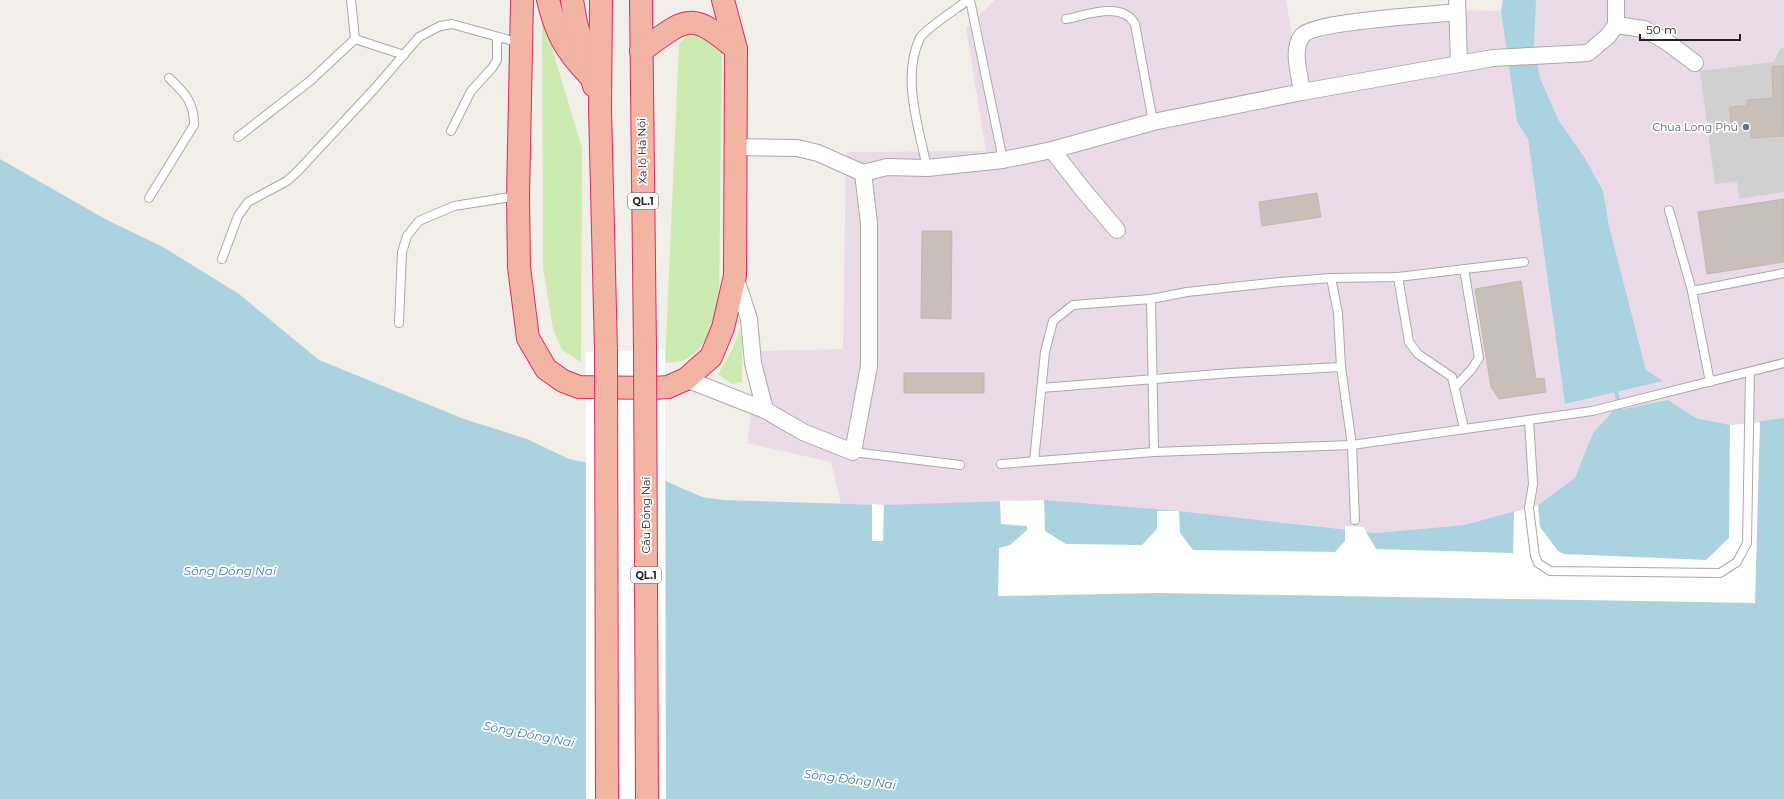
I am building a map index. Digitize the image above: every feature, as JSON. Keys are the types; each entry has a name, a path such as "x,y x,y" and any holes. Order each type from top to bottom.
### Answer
{"highway":[{"path":"522,0 518,267 528,338 546,369 563,381 579,387 653,388 668,386 686,379 711,357 723,328 735,276 737,147 736,49 723,0"},
{"path":"548,0 557,32 564,46 572,58 591,77"},
{"path":"572,0 576,23 600,108"},
{"path":"601,0 600,108 606,351 607,799"},
{"name":"Xa lộ Hà Nội","path":"641,0 645,350"},
{"path":"641,51 675,27 690,22 703,25 736,49"},
{"name":"Cầu Đồng Nai","path":"645,350 647,799"}],"street":[{"path":"737,147 797,148 818,153 863,173 887,168 927,168 1003,160 1052,150 1153,122 1302,92 1392,77 1459,63 1501,57 1588,53 1608,36 1616,25 1616,0"},
{"path":"1302,92 1296,54 1299,40 1306,31 1330,25 1457,6 1459,63"},
{"path":"1616,25 1644,29 1667,42 1695,63"},
{"path":"1052,150 1117,230"},
{"path":"686,379 765,410 803,432 853,452 869,366 869,223 863,173"},
{"path":"735,276 748,319 753,363 765,410"}],"lane":[{"path":"351,0 355,39"},
{"path":"927,168 912,93 913,63 921,37 969,0 1003,160"},
{"path":"1066,19 1111,10 1131,18 1135,24 1153,122"},
{"path":"222,259 238,216 248,202 287,181 298,171 372,93 419,37 440,26 452,24 521,43"},
{"path":"451,132 471,91 492,68 497,60 497,37"},
{"path":"355,39 404,55"},
{"path":"238,137 310,81 355,39"},
{"path":"149,198 194,126 194,112 189,100 183,91 169,78"},
{"path":"398,323 402,252 407,236 419,220 454,206 518,196"},
{"path":"1669,210 1692,292 1710,382"},
{"path":"1034,460 1045,352 1053,321 1074,305 1151,299 1187,292 1331,278 1398,277 1524,262"},
{"path":"1454,387 1471,370 1479,358 1464,269"},
{"path":"1692,292 1784,273"},
{"path":"1398,277 1409,342 1418,354 1452,377 1464,428"},
{"path":"1331,278 1338,313 1341,367 1352,445 1355,520"},
{"path":"1151,299 1154,452"},
{"path":"1001,464 1034,460 1154,452 1352,445 1592,411 1661,395 1784,363"},
{"path":"1041,388 1231,373 1341,367"},
{"path":"1528,420 1533,484 1529,508 1535,556 1538,563 1544,568 1550,571 1720,573 1737,562 1747,543 1750,372"},
{"path":"853,452 960,465"}],"shaded area":[{"path":"995,0 1286,0 1292,34 1464,10 1501,11 1517,122 1528,139 1565,404 1662,381 1646,370 1609,226 1603,191 1585,158 1559,121 1540,78 1534,47 1536,0 1784,0 1784,418 1730,425 1696,418 1668,400 1593,433 1576,478 1538,505 1464,525 1376,533 1179,511 841,504 831,462 747,443 760,351 843,349 846,152 986,151 966,28"},
{"name":"Chùa Long Phú","path":"1784,48 1784,192 1739,199 1737,182 1715,184 1700,71 1774,62 1780,49"}],"green space":[{"path":"542,15 582,148 581,362 562,350 553,329 543,268"},
{"path":"696,33 717,42 722,53 719,298 709,334 699,349 684,360 665,363 679,44 688,34"},
{"path":"740,330 742,342 742,382 732,384 718,374 732,350"}],"water":[{"path":"1503,0 1536,0 1534,47 1540,78 1559,121 1585,158 1603,191 1609,226 1646,370 1663,381 1565,404 1528,139 1517,122 1501,11"},
{"name":"Sông Đồng Nai","path":"0,159 107,220 163,247 239,294 319,360 464,419 527,439 569,459 654,476 702,497 723,500 883,505 1044,500 1179,511 1376,533 1464,525 1538,505 1575,478 1593,433 1613,411 1668,400 1696,418 1730,425 1784,418 1784,799 0,799"}],"pier":[{"path":"665,350 666,799 586,799 586,352"},
{"path":"1760,422 1755,603 1159,593 998,596 999,548 1010,545 1027,530 1027,526 1001,524 1000,501 1044,500 1045,531 1066,544 1142,545 1157,529 1157,511 1179,511 1180,533 1193,550 1335,552 1345,541 1345,526 1363,527 1376,549 1513,553 1514,512 1538,505 1540,527 1558,551 1564,554 1706,560 1729,538 1730,425"},
{"path":"872,504 884,505 883,541 872,541"}],"building":[{"path":"1784,66 1784,136 1751,138 1751,126 1731,127 1730,107 1747,106 1747,100 1773,98 1772,67"},
{"path":"1317,193 1321,217 1262,226 1259,202"},
{"path":"1784,199 1784,262 1707,274 1698,212"},
{"path":"922,231 952,231 951,319 921,318"},
{"path":"1521,281 1536,379 1544,378 1546,392 1499,399 1491,387 1475,289"},
{"path":"904,373 984,373 984,393 904,393"}],"waterway":[{"path":"1615,387 1621,414"}],"place":[{"name":"Chùa Long Phú","path":"1746,127"}]}
